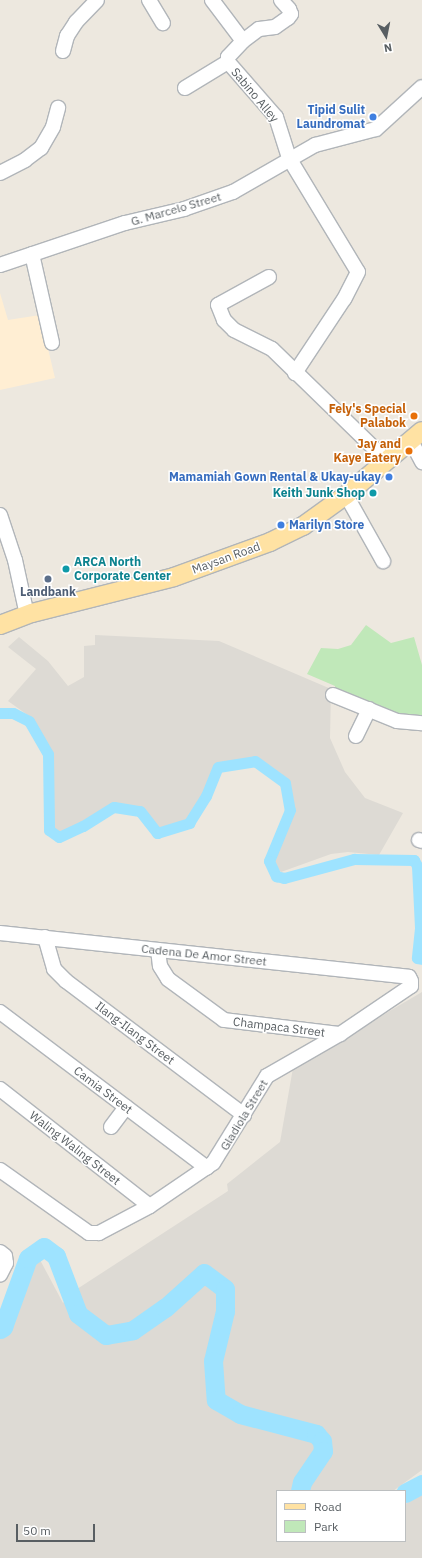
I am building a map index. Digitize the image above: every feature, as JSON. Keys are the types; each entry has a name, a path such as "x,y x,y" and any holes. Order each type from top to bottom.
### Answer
{"main road":[{"name":"Maysan Road","path":"0,626 26,612 174,577 270,542 303,526 347,497 416,436"}],"street":[{"path":"63,51 68,36 76,22 97,0"},
{"path":"149,0 163,23"},
{"path":"212,0 243,41"},
{"name":"Sabino Alley","path":"281,0 290,9 291,14 288,18 275,27 259,29 243,41 228,57 228,62 276,117 289,158 358,272 344,299 295,373"},
{"path":"185,88 228,62"},
{"name":"G. Marcelo Street","path":"0,265 125,223 214,199 244,187 289,158 326,141 376,129 422,87"},
{"path":"0,173 25,160 41,148 51,132 58,108"},
{"path":"32,254 52,343"},
{"path":"269,277 217,308 229,326 272,349 295,373 370,441 387,461"},
{"path":"416,436 422,462"},
{"path":"347,497 382,561"},
{"path":"0,515 15,560 26,612"},
{"path":"333,694 397,721 422,723"},
{"path":"356,736 369,709"},
{"name":"Cadena De Amor Street","path":"0,933 409,977"},
{"name":"Ilang-Ilang Street","path":"45,937 54,969 66,981 244,1115"},
{"name":"Champaca Street","path":"158,950 160,966 168,978 224,1020 340,1034"},
{"name":"Gladiola Street","path":"0,1170 89,1233 99,1233 150,1206 207,1168 218,1158 267,1076 340,1034 411,986 409,977"},
{"name":"Camia Street","path":"0,1012 207,1168"},
{"name":"Waling Waling Street","path":"0,1089 150,1206"},
{"path":"111,1127 126,1107"},
{"path":"0,1252 5,1256 6,1263 0,1276"}],"shaded area":[{"path":"0,293 8,320 40,315 55,378 0,390"},
{"path":"95,635 219,641 331,689 330,738 345,772 365,798 403,813 379,855 348,852 331,854 281,872 272,861 294,810 287,782 254,758 216,764 203,795 187,821 159,830 142,808 113,806 83,824 60,834 51,829 54,755 29,716 8,701 36,669 8,647 19,637 48,661 68,686 84,677 84,646 95,645"},
{"path":"422,992 422,1470 394,1490 276,1490 276,1542 406,1542 406,1503 422,1495 422,1558 0,1558 0,1335 7,1330 39,1258 63,1303 74,1291 228,1191 227,1184 280,1142 293,1068"}],"green space":[{"path":"366,625 391,643 414,637 422,665 422,720 399,718 335,692 335,686 307,674 321,648 338,649 351,645"}],"waterway":[{"path":"0,713 13,713 29,721 48,754 49,830 59,837 83,826 114,807 140,811 157,833 189,823 206,796 218,767 255,761 285,783 290,810 269,861 276,876 284,878 354,859 414,860 417,866 420,928 417,958 422,959"},
{"path":"0,1329 3,1327 28,1258 44,1247 56,1256 78,1314 106,1335 133,1330 165,1308 204,1273 225,1289 225,1311 213,1361 216,1400 240,1414 316,1434 322,1441 323,1451 302,1482 300,1490"},
{"path":"406,1492 422,1484"}],"place":[{"name":"Tipid Sulit Laundromat","path":"373,117"},
{"name":"Fely's Special Palabok","path":"414,416"},
{"name":"Jay and Kaye Eatery","path":"409,451"},
{"name":"Mamamiah Gown Rental & Ukay-ukay","path":"389,477"},
{"name":"Keith Junk Shop","path":"373,493"},
{"name":"Marilyn Store","path":"281,525"},
{"name":"ARCA North Corporate Center","path":"66,569"},
{"name":"Landbank","path":"48,579"}]}
